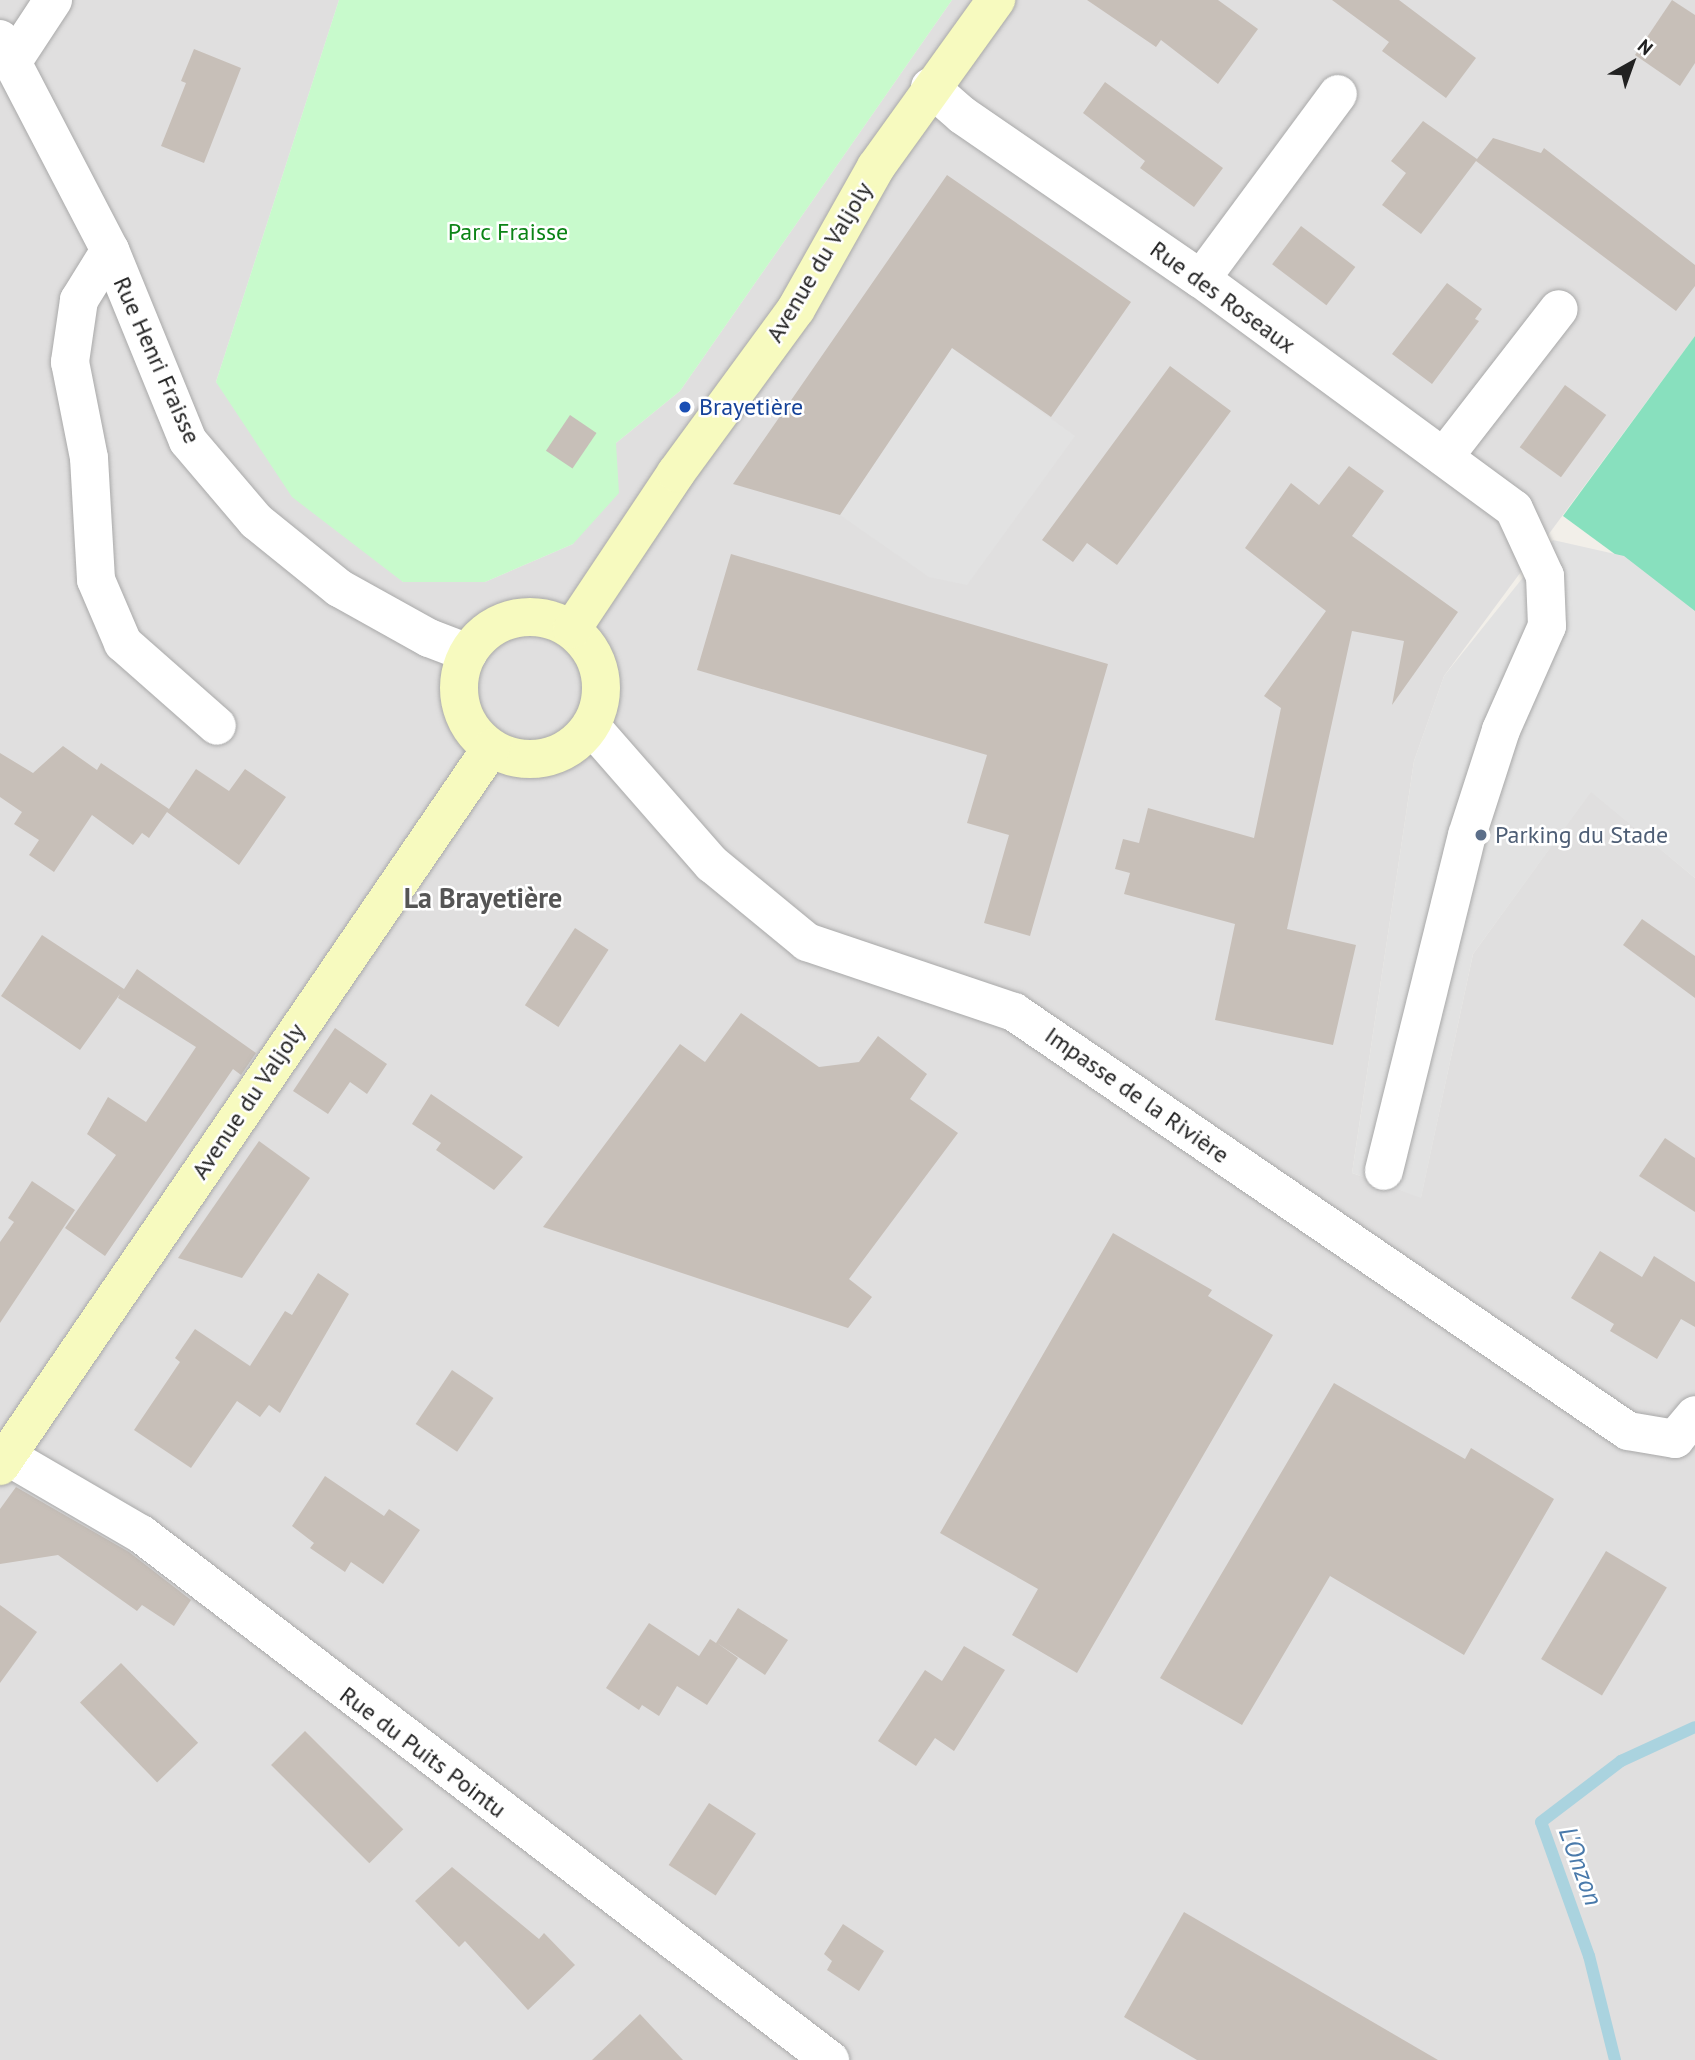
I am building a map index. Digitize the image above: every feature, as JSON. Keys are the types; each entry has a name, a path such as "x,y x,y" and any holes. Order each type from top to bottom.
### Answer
{"main road":[{"name":"Avenue du Valjoly","path":"572,629 676,473 796,309 876,167 930,87 996,0"},
{"path":"529,617 572,629 599,667 600,707 591,726 576,743 545,757 512,757 491,748 464,715 460,673 468,653 484,634 505,621 529,617"},
{"name":"Avenue du Valjoly","path":"3,1458 491,748"}],"street":[{"path":"6,50 53,0"},
{"name":"Rue Henri Fraisse","path":"6,50 110,250 188,441 256,521 339,588 429,638 468,653"},
{"name":"Rue des Roseaux","path":"930,87 962,116 1201,279 1514,509 1545,576 1547,626 1501,730 1467,835 1384,1171"},
{"path":"1201,279 1338,94"},
{"path":"110,250 79,300 70,362 89,458 96,580 123,643 217,726"},
{"path":"1444,457 1559,309"},
{"name":"Impasse de la Rivière","path":"591,726 712,864 807,942 1014,1012 1628,1431 1675,1439 1695,1415"},
{"name":"Rue du Puits Pointu","path":"3,1458 141,1534 815,2056"}],"shaded area":[{"path":"0,0 339,0 216,382 403,582 485,582 573,544 616,443 680,391 952,0 1695,0 1695,336 1444,676 1414,761 1352,1173 1421,1197 1473,954 1591,791 1695,878 1695,2060 0,2060"},
{"path":"952,348 1075,436 967,585 929,577 840,515"},
{"name":"Parking du Stade","path":"1553,540 1624,556 1695,611 1695,878 1591,792 1473,954 1421,1198 1352,1173 1414,761 1444,676"}],"green space":[{"name":"Parc Fraisse","path":"339,0 952,0 680,391 616,443 619,493 573,544 485,582 403,582 292,497 216,382"},
{"path":"1695,336 1695,613 1563,516"}],"building":[{"path":"1087,0 1218,0 1258,29 1218,84 1161,40 1156,47"},
{"path":"1332,0 1399,0 1476,58 1446,98 1382,51 1389,42"},
{"path":"1672,0 1695,15 1695,63 1680,86 1635,55"},
{"path":"194,49 241,68 204,163 161,146 186,83 181,81"},
{"path":"1105,82 1223,168 1194,207 1140,168 1145,161 1083,113"},
{"path":"1423,121 1477,159 1493,138 1541,153 1544,148 1695,265 1695,286 1676,311 1476,161 1421,234 1382,205 1406,173 1391,161"},
{"path":"947,175 1131,302 1051,417 952,348 840,515 733,484"},
{"path":"1301,226 1355,267 1326,305 1272,264"},
{"path":"1447,283 1482,309 1475,319 1479,321 1432,384 1392,354"},
{"path":"1170,366 1231,411 1117,565 1087,543 1073,562 1042,540"},
{"path":"1565,385 1606,415 1561,477 1520,447"},
{"path":"570,415 597,433 572,469 546,451"},
{"path":"1349,466 1384,491 1352,536 1458,612 1392,705 1404,641 1352,631 1287,929 1356,945 1333,1045 1215,1020 1235,924 1124,894 1130,873 1115,869 1123,839 1139,843 1148,808 1254,838 1281,708 1264,696 1326,611 1245,548 1291,483 1319,505"},
{"path":"731,554 1108,664 1030,936 984,923 1009,835 967,823 987,755 697,670"},
{"path":"63,746 97,770 101,763 169,809 196,769 229,791 245,769 286,797 239,865 167,812 149,838 142,833 133,845 92,815 54,872 29,855 39,840 14,824 22,812 0,797 0,753 33,773"},
{"path":"1642,919 1695,956 1695,998 1623,945"},
{"path":"575,928 609,950 558,1027 525,1005"},
{"path":"42,935 124,989 137,969 256,1053 241,1075 233,1069 105,1256 65,1228 116,1155 87,1134 108,1097 146,1122 196,1047 118,998 120,994 80,1050 1,996"},
{"path":"741,1013 819,1067 859,1062 878,1036 927,1074 910,1099 958,1133 849,1279 872,1297 848,1328 543,1227 680,1044 705,1062"},
{"path":"335,1028 387,1064 367,1094 350,1082 328,1114 293,1091"},
{"path":"431,1094 523,1157 494,1190 436,1150 441,1143 412,1124"},
{"path":"1665,1138 1695,1158 1695,1212 1639,1176"},
{"path":"259,1141 310,1178 242,1278 178,1258"},
{"path":"32,1181 75,1210 0,1323 0,1242 14,1222 8,1218"},
{"path":"1113,1233 1212,1290 1208,1296 1273,1335 1077,1673 1012,1635 1038,1589 940,1533"},
{"path":"1600,1251 1642,1277 1654,1256 1695,1282 1695,1327 1681,1319 1657,1359 1610,1331 1614,1324 1571,1298"},
{"path":"318,1273 349,1294 280,1413 269,1405 260,1417 237,1401 191,1468 134,1430 180,1362 175,1358 195,1329 250,1366 285,1311 292,1315"},
{"path":"452,1370 493,1398 457,1452 416,1424"},
{"path":"1334,1383 1465,1459 1471,1448 1554,1499 1464,1655 1330,1576 1242,1725 1160,1678"},
{"path":"325,1476 384,1516 389,1509 420,1530 383,1584 351,1562 345,1572 310,1548 314,1543 292,1526"},
{"path":"16,1487 129,1552 191,1600 174,1626 142,1605 137,1611 58,1555 0,1564 0,1509"},
{"path":"1606,1551 1667,1588 1602,1696 1541,1659"},
{"path":"0,1605 37,1632 0,1683"},
{"path":"738,1608 788,1640 765,1675 717,1643 738,1658 707,1705 677,1686 659,1716 642,1705 639,1710 606,1688 649,1623 699,1656 710,1639 716,1643"},
{"path":"964,1646 1005,1670 954,1751 935,1738 916,1766 878,1741 925,1670 942,1681"},
{"path":"121,1663 198,1743 157,1782 80,1703"},
{"path":"305,1731 403,1829 369,1863 271,1765"},
{"path":"709,1803 756,1833 716,1896 669,1865"},
{"path":"452,1867 539,1939 544,1933 575,1965 528,2010 465,1941 459,1947 415,1901"},
{"path":"1184,1912 1438,2060 1197,2060 1124,2017"},
{"path":"843,1924 884,1951 859,1991 827,1970 832,1961 824,1954"},
{"path":"640,2014 683,2060 592,2060"}],"waterway":[{"name":"L'Onzon","path":"1615,2060 1589,1956 1541,1822 1621,1761 1695,1727"}],"place":[{"name":"Brayetière","path":"685,407"},
{"name":"Parking du Stade","path":"1481,835"}],"district":[{"name":"La Brayetière","path":"483,898"}]}
